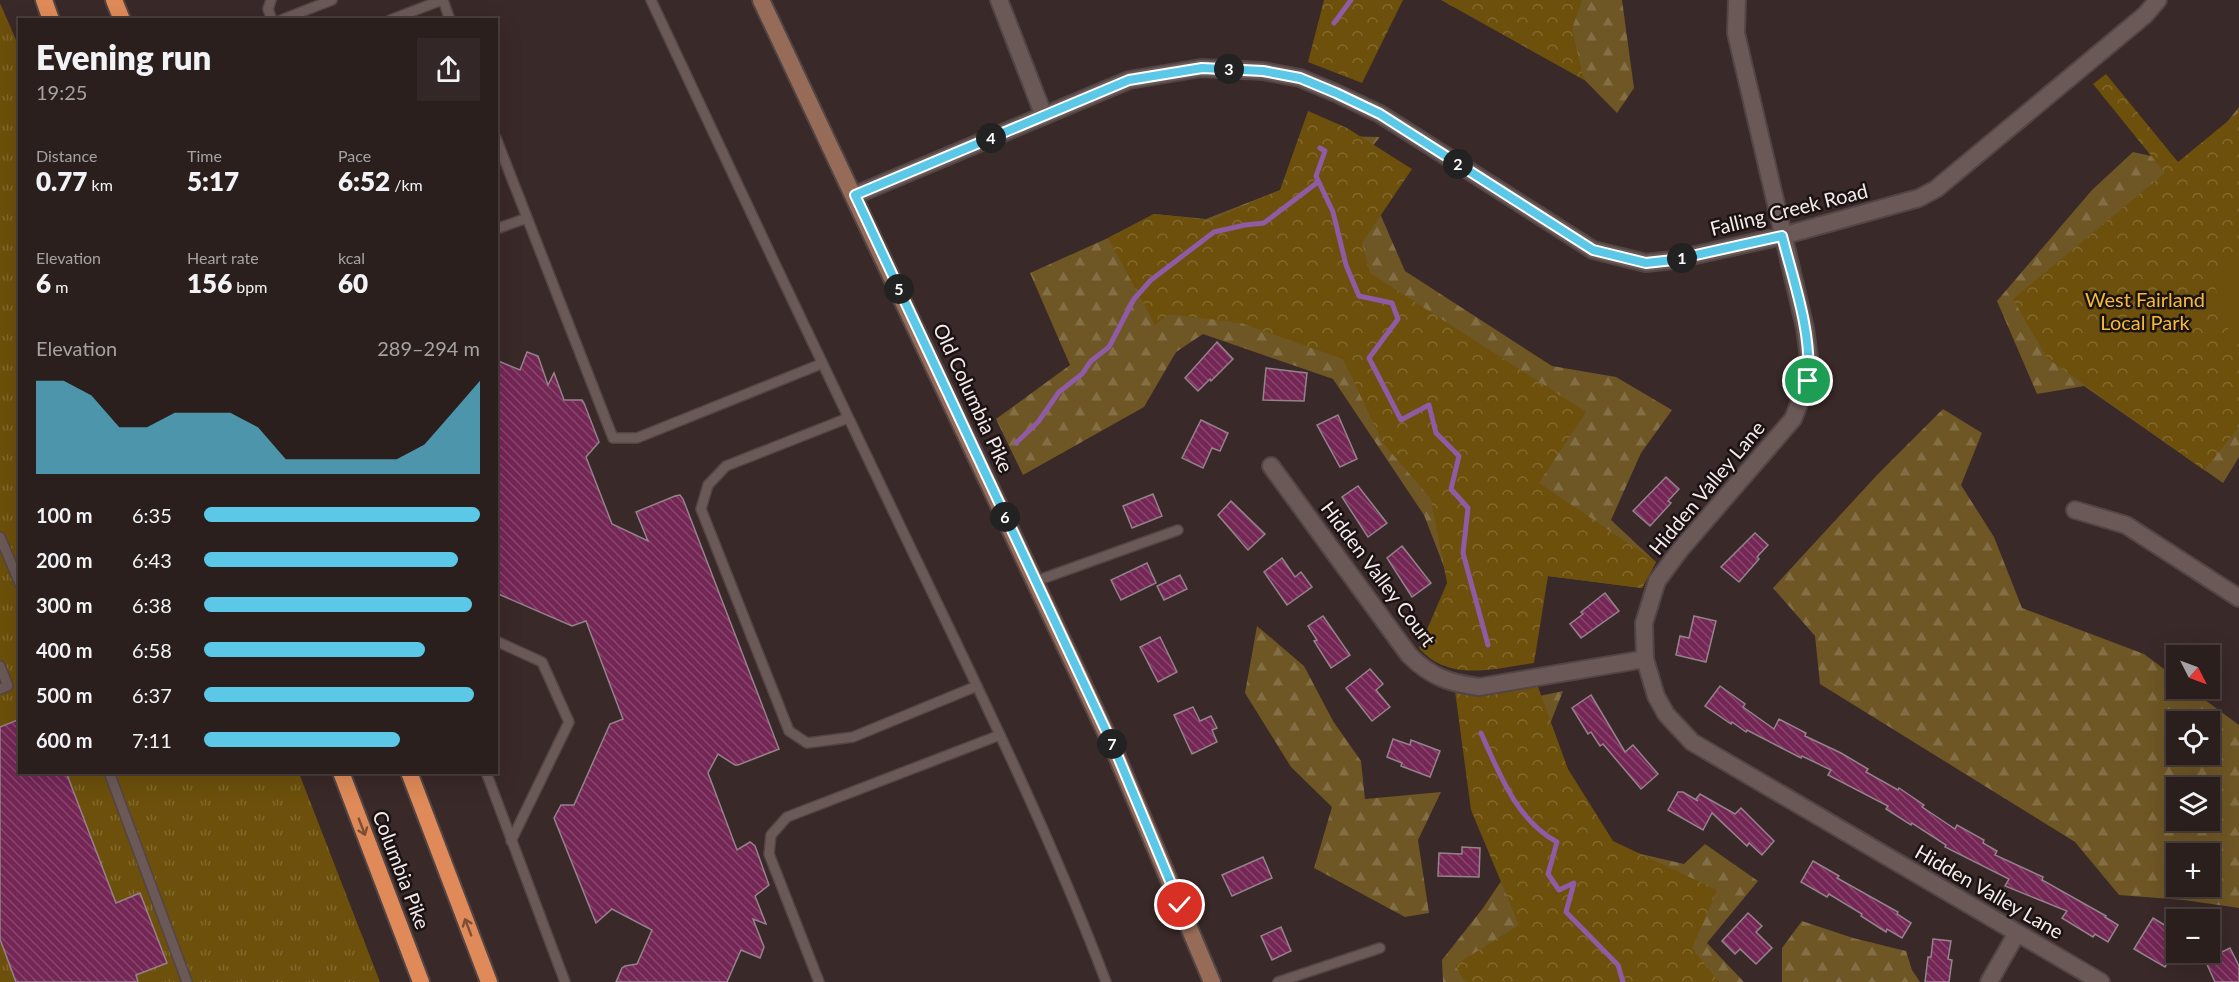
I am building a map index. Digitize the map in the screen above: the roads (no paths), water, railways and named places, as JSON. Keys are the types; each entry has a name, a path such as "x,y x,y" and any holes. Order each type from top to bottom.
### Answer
{"highway":[{"path":"44,0 50,18"},
{"path":"114,0 121,18"},
{"name":"Columbia Pike","path":"342,774 421,982"},
{"path":"410,774 489,982"}],"main road":[{"name":"Old Columbia Pike","path":"761,0 1116,752 1212,982"}],"street":[{"path":"999,0 1044,116"},
{"name":"Hidden Valley Lane","path":"1737,0 1736,33 1805,328 1809,358 1808,381 1793,419 1680,550 1658,581 1644,623 1645,659 1656,696 1666,714 1692,742 2101,982"},
{"name":"Falling Creek Road","path":"855,195 1129,80 1202,68 1263,71 1300,78 1380,114 1593,250 1646,263 1673,260 1782,236 1919,198 1936,189 2145,15 2158,0"},
{"name":"Hidden Valley Court","path":"1271,466 1409,655 1436,676 1453,684 1479,687 1645,659"},
{"path":"2075,510 2126,525 2239,598"},
{"path":"1989,982 2017,933"}],"lane":[{"path":"271,0 268,9 271,18"},
{"path":"286,18 332,0"},
{"path":"395,18 443,0 449,18"},
{"path":"651,0 821,364 1000,735 1048,840 1106,982"},
{"path":"498,143 613,438 637,438 821,364"},
{"path":"498,229 527,218"},
{"path":"848,418 726,466 708,485 701,510 789,731 807,743 853,737 977,686"},
{"path":"1036,581 1178,530"},
{"path":"0,537 18,579"},
{"path":"498,642 542,662 569,722 512,841"},
{"path":"0,666 8,686 0,689"},
{"path":"819,982 769,854 771,835 787,817 1000,735"},
{"path":"110,774 188,982"},
{"path":"487,774 565,982"},
{"path":"1278,982 1380,948"}],"waterway":[{"path":"1334,23 1351,0"},
{"path":"1320,148 1325,151 1316,176 1333,212 1346,265 1359,296 1392,303 1398,319 1369,358 1401,420 1429,405 1436,433 1459,456 1451,489 1468,508 1463,553 1488,645"},
{"path":"1016,443 1038,422 1059,392 1082,374 1091,361 1109,347 1134,299 1151,280 1214,232 1264,223 1318,182"},
{"path":"1481,733 1502,780 1520,809 1543,833 1557,842 1548,874 1559,890 1574,883 1566,912 1618,965 1623,982"}],"park label":[{"name":"West Fairland Local Park","path":"2145,312"}]}
